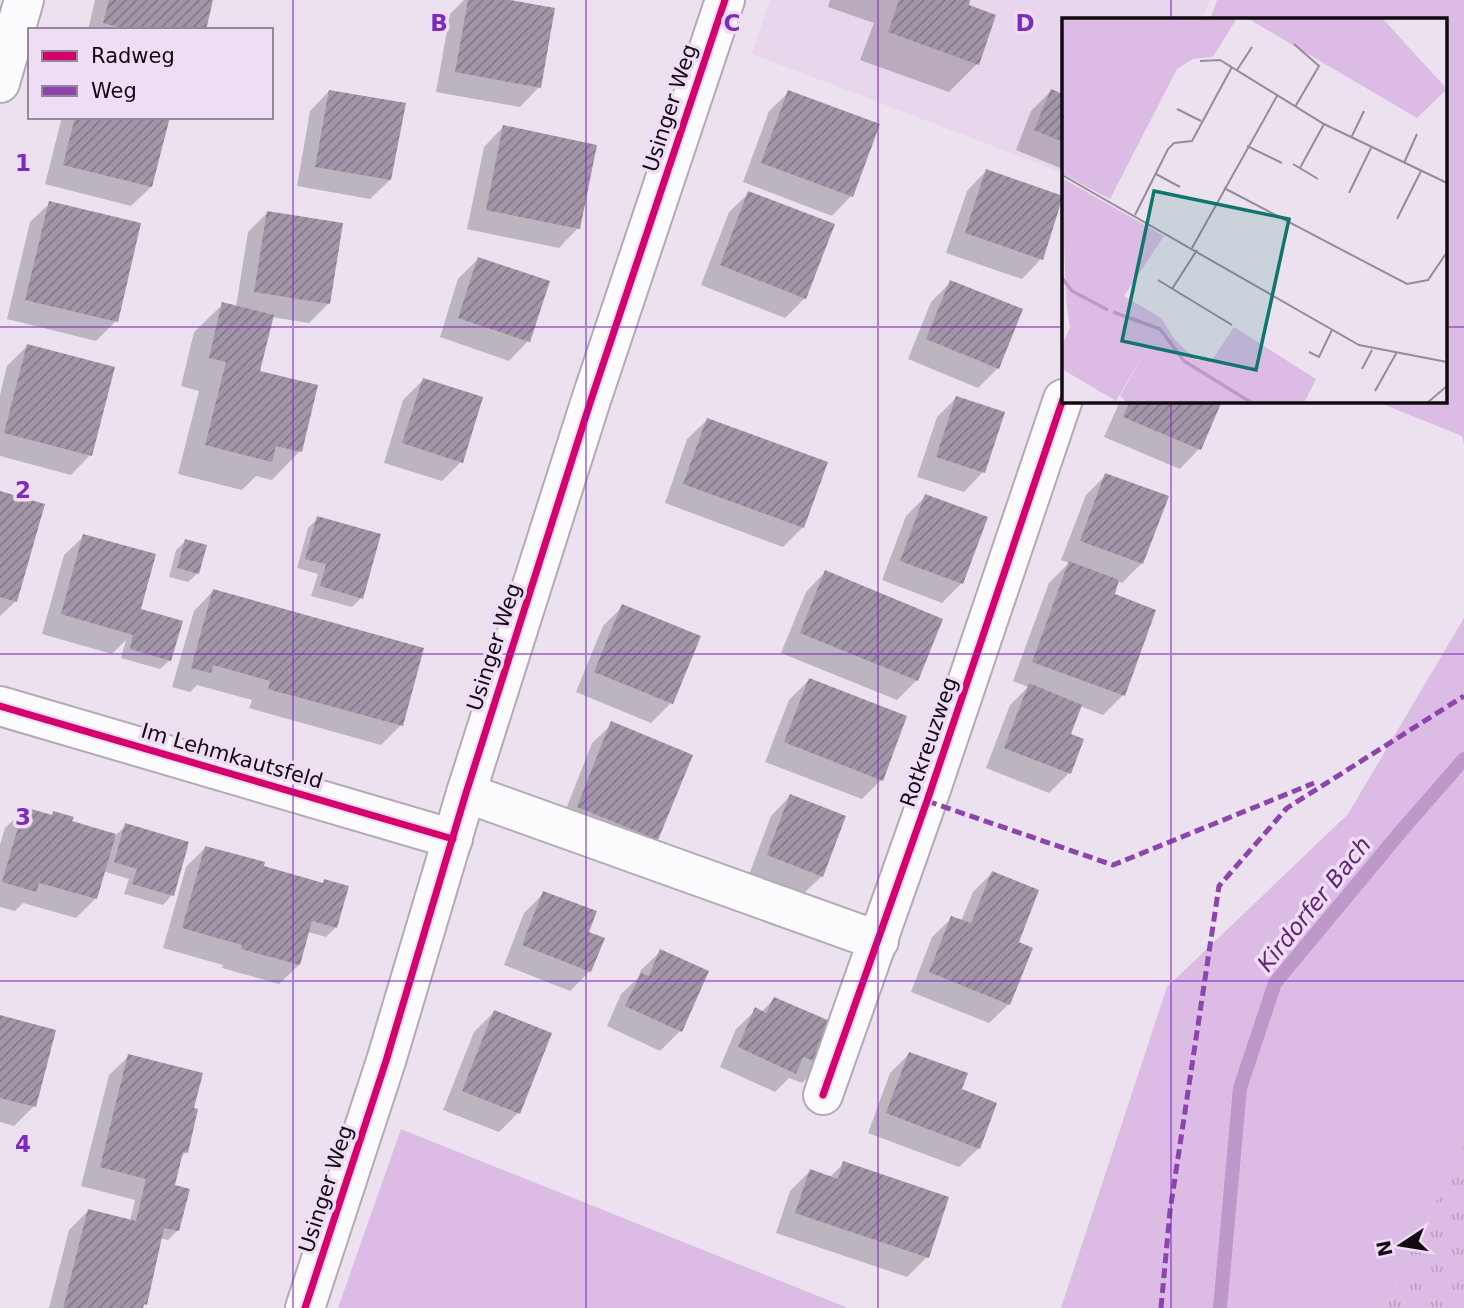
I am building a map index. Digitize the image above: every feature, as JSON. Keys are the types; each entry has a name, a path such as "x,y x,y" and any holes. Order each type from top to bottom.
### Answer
{"street":[{"path":"0,83 23,0"},
{"name":"Usinger Weg","path":"305,1308 386,1061 466,793 591,400 725,0"},
{"name":"Rotkreuzweg","path":"823,1095 879,941 1062,402"},
{"name":"Im Lehmkautsfeld","path":"0,706 453,839"},
{"path":"466,793 879,941"}],"shaded area":[{"path":"770,0 1210,0 1202,18 1062,18 1062,173 752,54"}],"green space":[{"path":"1217,0 1464,0 1464,444 1462,436 1377,402 1446,402 1446,18 1210,18"},
{"path":"1464,618 1464,1144 1384,1308 1061,1308 1167,987 1348,814"},
{"path":"401,1129 848,1308 338,1308"},
{"path":"1464,1144 1464,1308 1384,1308"}],"building":[{"path":"109,0 213,0 206,28 122,28 103,23"},
{"path":"468,0 510,0 555,8 541,88 455,72"},
{"path":"899,0 970,0 969,5 996,15 979,65 888,32"},
{"path":"1051,89 1062,94 1062,142 1034,130"},
{"path":"329,90 406,103 391,180 315,167"},
{"path":"788,90 880,124 853,197 761,163"},
{"path":"74,119 169,119 152,187 63,165"},
{"path":"503,125 597,145 580,229 486,210"},
{"path":"986,169 1062,196 1043,260 965,233"},
{"path":"748,191 835,224 806,299 720,265"},
{"path":"49,201 141,223 118,322 25,300"},
{"path":"267,211 343,223 330,304 254,292"},
{"path":"478,257 550,281 530,342 458,318"},
{"path":"950,280 1023,309 999,369 926,339"},
{"path":"222,302 274,315 260,371 318,385 302,452 276,446 272,462 205,445 226,362 209,358"},
{"path":"27,344 115,367 92,456 4,433"},
{"path":"423,378 483,397 463,463 402,443"},
{"path":"956,396 1005,412 985,473 936,457"},
{"path":"1130,402 1222,402 1201,450 1123,417"},
{"path":"707,418 828,462 804,528 683,484"},
{"path":"1105,473 1169,496 1143,564 1080,541"},
{"path":"0,491 45,504 17,602 0,597"},
{"path":"925,494 988,517 963,584 900,561"},
{"path":"317,516 381,534 363,599 320,586 326,564 305,559"},
{"path":"83,534 156,554 141,609 183,621 171,661 130,649 133,635 61,614"},
{"path":"185,539 207,545 199,574 177,568"},
{"path":"1069,561 1119,580 1115,594 1156,610 1125,696 1032,662"},
{"path":"825,570 943,619 918,681 800,633"},
{"path":"213,589 424,648 403,726 268,689 270,681 213,665 211,673 191,668"},
{"path":"622,604 701,636 673,704 594,672"},
{"path":"809,678 907,716 883,781 784,742"},
{"path":"1029,683 1082,705 1071,734 1084,739 1071,774 1004,748"},
{"path":"611,721 693,755 658,840 577,807"},
{"path":"790,794 846,816 823,877 767,855"},
{"path":"24,807 52,815 53,811 74,817 72,821 116,834 97,899 39,883 36,892 2,882"},
{"path":"125,823 189,842 174,896 132,884 137,869 114,862"},
{"path":"205,846 265,862 264,866 323,883 324,879 349,886 337,928 312,921 300,965 241,949 242,945 182,928"},
{"path":"992,871 1039,890 1019,942 1033,948 1010,1005 929,972 951,916 971,923"},
{"path":"543,891 597,911 589,932 605,938 591,972 522,945"},
{"path":"660,949 709,971 682,1032 625,1006 641,973 649,976"},
{"path":"774,997 837,1024 823,1064 803,1057 796,1074 738,1047 755,1007 766,1013"},
{"path":"494,1010 552,1033 520,1114 462,1091"},
{"path":"0,1015 56,1030 36,1107 0,1098"},
{"path":"909,1052 968,1073 962,1089 997,1103 980,1149 886,1113"},
{"path":"128,1054 203,1073 194,1108 198,1109 188,1153 183,1152 175,1185 190,1189 179,1231 164,1228 147,1305 144,1304 143,1308 63,1308 88,1209 136,1221 146,1179 100,1167"},
{"path":"843,1161 949,1197 929,1258 795,1213 810,1169 838,1179"}],"waterway":[{"name":"Kirdorfer Bach","path":"1220,1308 1240,1088 1275,983 1464,759"}],"marked path":[{"path":"1161,1308 1170,1211 1219,886 1287,808 1464,696"},
{"path":"927,801 1113,865 1314,783"}],"cycle path":[{"path":"305,1308 386,1061 466,793 591,400 725,0"},
{"path":"823,1095 927,801 1062,402"},
{"path":"0,706 453,839"}]}
